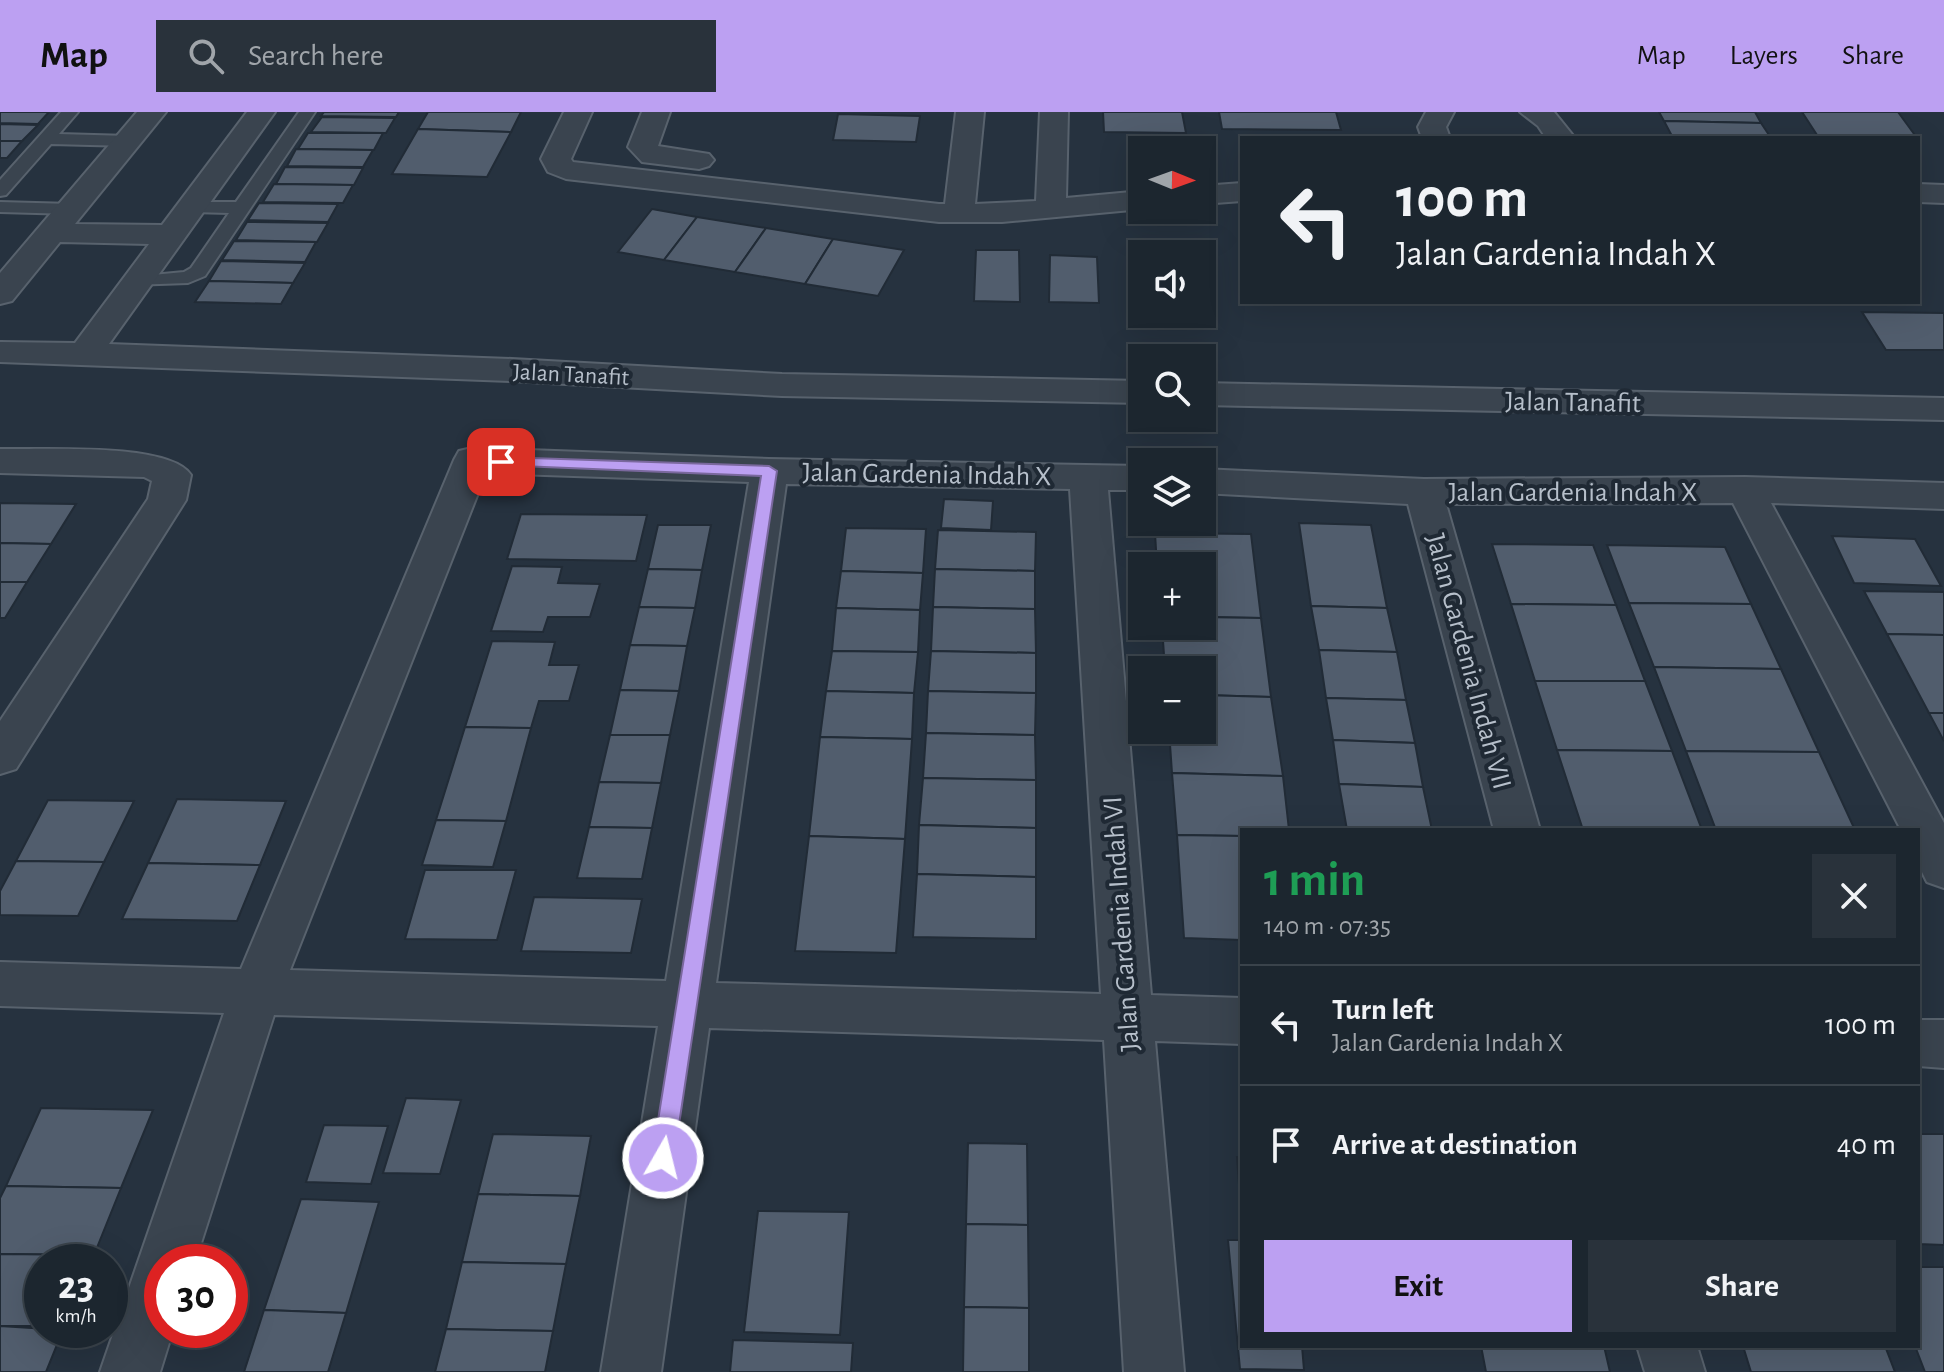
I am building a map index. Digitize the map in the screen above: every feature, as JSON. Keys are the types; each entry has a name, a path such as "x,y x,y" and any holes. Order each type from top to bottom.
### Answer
{"street":[{"path":"0,294 10,269 51,233 152,112"},
{"path":"85,353 261,112"},
{"path":"578,112 556,159 558,166 566,170 961,200 1051,196 1128,199"},
{"path":"645,152 643,147 656,112"},
{"path":"961,200 970,112"},
{"path":"1051,196 1054,112"},
{"path":"1435,136 1432,127 1440,112"},
{"path":"1534,112 1548,120 1560,136"},
{"path":"558,166 645,152 652,156 961,200"},
{"path":"1216,171 1240,169"},
{"path":"1920,169 1944,170"},
{"path":"1051,196 1128,180"},
{"path":"1216,194 1240,192"},
{"path":"1920,193 1944,194"},
{"path":"51,233 172,235"},
{"name":"Jalan Tanafit","path":"0,352 85,353 782,385 1128,392"},
{"name":"Jalan Tanafit","path":"1216,394 1944,409"},
{"name":"Jalan Gardenia Indah X","path":"257,990 472,460 769,471 1128,477"},
{"path":"0,461 149,465 172,475 167,500 0,757"},
{"path":"631,1372 769,471"},
{"name":"Jalan Gardenia Indah VI","path":"1088,475 1154,1372"},
{"name":"Jalan Gardenia Indah X","path":"1216,482 1424,492 1745,490 1944,496"},
{"path":"1745,490 1944,868"},
{"name":"Jalan Gardenia Indah VII","path":"1424,492 1516,828"},
{"path":"0,984 1240,1021"},
{"path":"172,1244 257,990"},
{"path":"1920,1043 1944,1044"},
{"path":"130,1372 144,1330"},
{"path":"1668,1348 1675,1372"}],"lane":[{"path":"0,191 70,112"},
{"path":"138,281 188,277 198,272 307,112"},
{"path":"47,139 129,141"},
{"path":"0,207 72,209"},
{"path":"192,207 241,208"}],"building":[{"path":"0,112 49,112 38,124 0,123"},
{"path":"324,112 399,112 396,117 321,116"},
{"path":"428,112 521,112 511,132 418,129"},
{"path":"1103,112 1182,112 1186,133 1104,132"},
{"path":"1219,112 1336,112 1341,130 1222,129"},
{"path":"1659,112 1755,112 1761,123 1664,121"},
{"path":"1802,112 1898,112 1916,136 1818,136"},
{"path":"838,114 920,116 916,142 833,140"},
{"path":"322,117 395,118 386,133 311,132"},
{"path":"1664,121 1761,123 1770,136 1672,136"},
{"path":"0,124 38,125 22,141 0,141"},
{"path":"418,129 511,132 487,177 392,174"},
{"path":"308,133 383,133 374,150 298,149"},
{"path":"0,141 22,141 7,158 0,158"},
{"path":"296,149 373,150 363,167 287,166"},
{"path":"285,167 363,168 354,185 276,184"},
{"path":"274,184 353,185 343,203 263,202"},
{"path":"259,203 338,204 328,222 248,220"},
{"path":"652,209 697,217 664,260 618,252"},
{"path":"697,217 766,228 735,272 664,260"},
{"path":"247,222 328,223 317,242 236,240"},
{"path":"766,228 833,239 805,284 735,272"},
{"path":"833,239 904,250 878,296 805,284"},
{"path":"234,241 316,242 305,262 222,260"},
{"path":"976,250 1019,250 1020,302 974,301"},
{"path":"1050,255 1097,257 1099,303 1049,302"},
{"path":"221,261 305,263 293,283 209,281"},
{"path":"209,281 293,283 281,304 195,302"},
{"path":"1862,312 1944,313 1944,350 1886,350"},
{"path":"944,499 993,501 991,530 941,528"},
{"path":"0,503 76,504 51,544 0,543"},
{"path":"521,514 647,515 636,561 507,559"},
{"path":"1299,523 1371,525 1387,608 1311,606"},
{"path":"658,525 711,525 702,570 648,569"},
{"path":"846,528 926,529 923,573 841,571"},
{"path":"938,530 1036,532 1035,571 935,569"},
{"path":"1251,534 1261,618 1216,617 1216,552 1156,552 1155,536"},
{"path":"1832,536 1915,539 1941,586 1854,583"},
{"path":"0,543 51,544 27,582 0,582"},
{"path":"1492,544 1593,545 1616,605 1511,604"},
{"path":"1607,545 1725,547 1751,604 1629,603"},
{"path":"512,566 562,567 558,583 600,584 590,617 548,617 543,632 491,631"},
{"path":"648,569 702,570 695,608 639,607"},
{"path":"935,569 1035,571 1035,609 933,607"},
{"path":"841,571 923,573 920,610 836,608"},
{"path":"0,582 27,582 5,618 0,618"},
{"path":"1864,591 1944,592 1944,635 1887,634"},
{"path":"1629,603 1751,604 1781,669 1654,667"},
{"path":"1511,604 1616,605 1645,681 1535,681"},
{"path":"1311,606 1387,608 1397,652 1319,650"},
{"path":"639,607 695,608 687,646 630,645"},
{"path":"933,607 1035,609 1036,653 931,651"},
{"path":"836,608 920,610 918,652 832,651"},
{"path":"1216,617 1261,618 1271,697 1216,695 1216,656 1164,656 1163,640 1216,640"},
{"path":"1887,634 1944,635 1944,713 1929,713"},
{"path":"492,641 555,642 549,665 579,665 569,701 539,701 531,728 465,727"},
{"path":"630,645 687,646 679,691 620,690"},
{"path":"1319,650 1397,652 1406,700 1326,698"},
{"path":"832,651 918,652 914,693 826,691"},
{"path":"931,651 1036,653 1036,693 928,691"},
{"path":"1654,667 1781,669 1819,752 1686,751"},
{"path":"1535,681 1645,681 1672,751 1557,750"},
{"path":"620,690 679,691 670,735 610,735"},
{"path":"826,691 914,693 912,739 820,737"},
{"path":"928,691 1036,693 1035,735 926,733"},
{"path":"1216,695 1271,697 1283,776 1172,773 1170,744 1216,744"},
{"path":"1326,698 1406,700 1415,743 1333,740"},
{"path":"1929,713 1944,713 1944,741"},
{"path":"465,727 531,728 506,821 436,820"},
{"path":"926,733 1035,735 1036,780 923,778"},
{"path":"610,735 670,735 661,783 599,782"},
{"path":"820,737 912,739 905,839 809,836"},
{"path":"1333,740 1415,743 1423,787 1339,784"},
{"path":"1557,750 1672,751 1701,828 1582,828"},
{"path":"1686,751 1819,752 1854,828 1715,828"},
{"path":"1172,773 1283,776 1289,828 1240,828 1240,836 1177,835"},
{"path":"923,778 1036,780 1036,828 919,825"},
{"path":"599,782 661,783 652,828 589,827"},
{"path":"1339,784 1423,787 1432,828 1347,828"},
{"path":"177,799 286,801 260,865 148,863"},
{"path":"48,800 134,801 104,862 16,861"},
{"path":"436,820 506,821 493,867 422,865"},
{"path":"919,825 1036,828 1036,877 917,874"},
{"path":"589,827 652,828 642,879 577,878"},
{"path":"1177,835 1240,836 1240,940 1184,938"},
{"path":"809,836 905,839 896,953 795,951"},
{"path":"16,861 104,862 78,916 0,915 0,891"},
{"path":"148,863 260,865 237,921 122,919"},
{"path":"425,870 516,870 497,940 405,939"},
{"path":"917,874 1036,877 1036,939 913,937"},
{"path":"534,897 642,899 631,953 521,951"},
{"path":"406,1098 461,1100 440,1174 383,1173"},
{"path":"41,1108 153,1110 121,1188 6,1186"},
{"path":"324,1125 388,1126 371,1184 306,1182"},
{"path":"493,1134 591,1136 580,1196 478,1194"},
{"path":"1920,1134 1944,1134 1944,1245 1920,1244"},
{"path":"968,1143 1027,1144 1028,1225 966,1224"},
{"path":"1237,1157 1240,1157 1240,1198"},
{"path":"6,1186 121,1188 98,1244 24,1244 24,1254 0,1254 0,1198"},
{"path":"478,1194 580,1196 566,1264 462,1262"},
{"path":"301,1199 379,1202 346,1313 264,1310"},
{"path":"758,1211 849,1212 840,1335 744,1332"},
{"path":"966,1224 1028,1225 1029,1308 964,1307"},
{"path":"1228,1240 1240,1240 1240,1348 1302,1348 1304,1370 1240,1369"},
{"path":"0,1254 24,1254 24,1326 0,1326"},
{"path":"462,1262 566,1264 553,1331 446,1329"},
{"path":"1920,1267 1944,1267 1944,1372 1925,1372 1916,1348 1920,1348"},
{"path":"964,1307 1029,1308 1029,1372 963,1372"},
{"path":"264,1310 346,1313 328,1372 244,1372"},
{"path":"0,1326 24,1328 24,1348 56,1348 46,1372 0,1372"},
{"path":"446,1329 553,1331 545,1372 435,1372"},
{"path":"733,1340 853,1343 851,1372 730,1372"},
{"path":"1481,1348 1604,1348 1610,1372 1486,1372"},
{"path":"1744,1348 1886,1348 1895,1372 1751,1372"}],"route":[{"path":"501,462 769,471 663,1158"}]}
